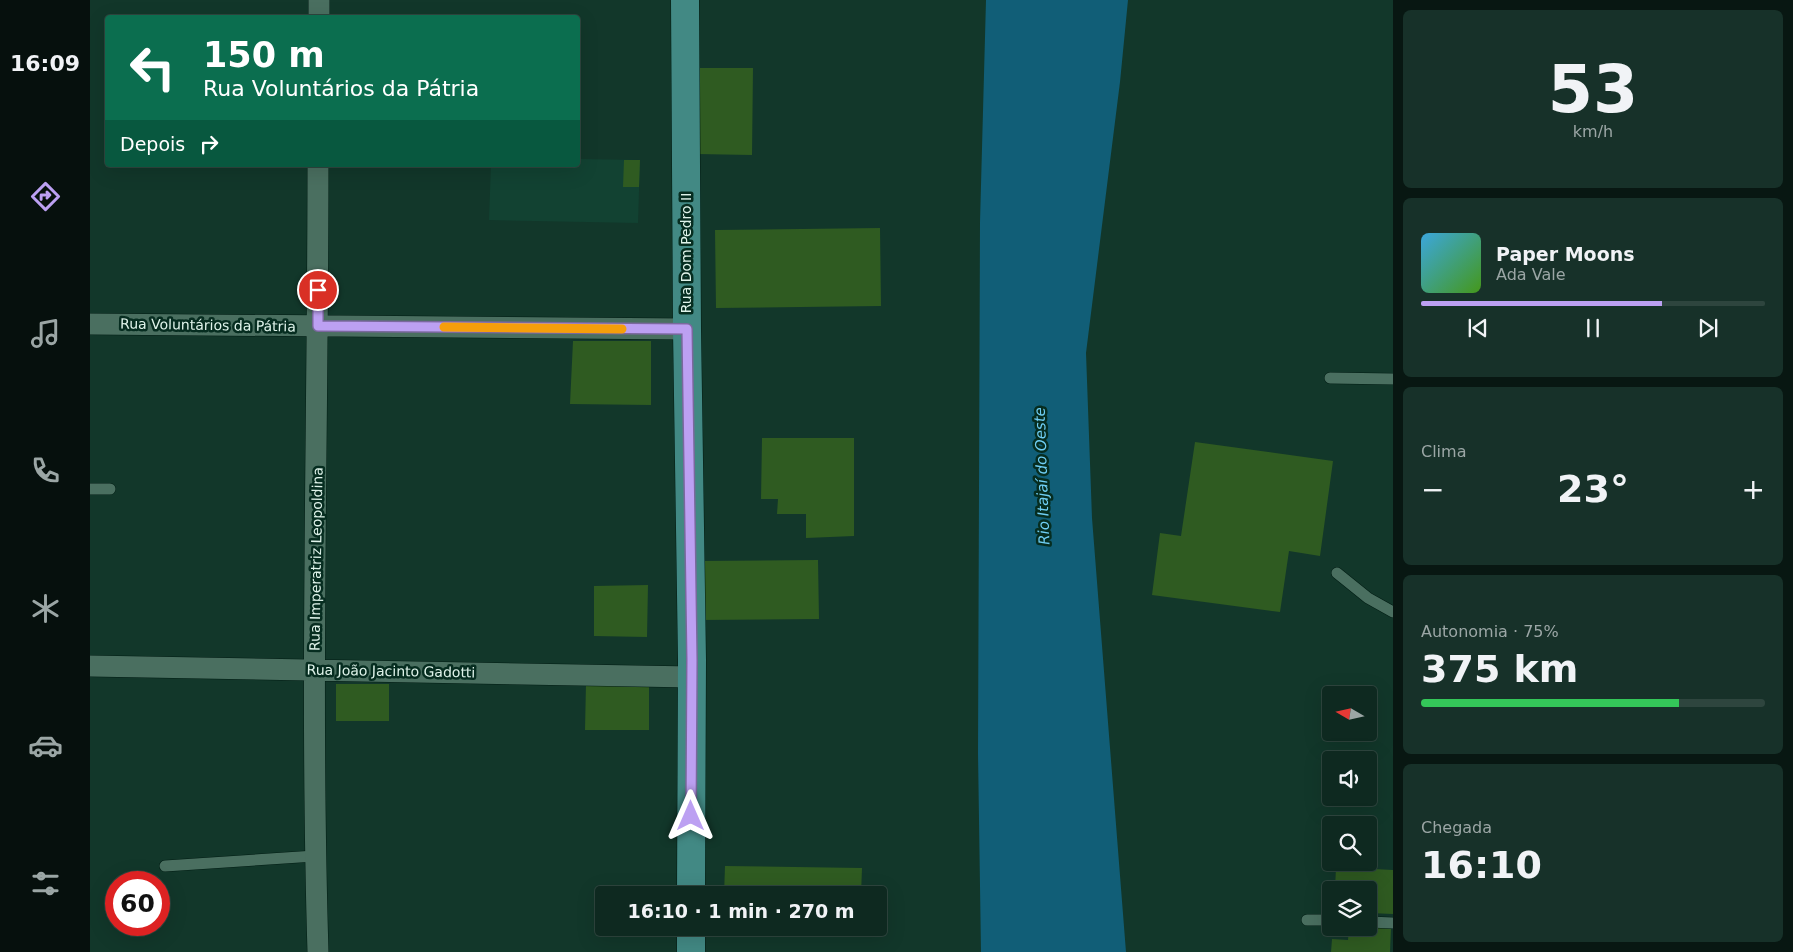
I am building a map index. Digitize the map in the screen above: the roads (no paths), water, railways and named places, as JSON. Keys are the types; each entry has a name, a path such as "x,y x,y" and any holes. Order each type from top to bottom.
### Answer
{"main road":[{"name":"Rua Dom Pedro II","path":"685,0 692,677 691,886"},
{"path":"690,952 691,936"}],"street":[{"path":"318,0 318,15"},
{"name":"Rua Imperatriz Leopoldina","path":"318,167 315,670 315,856 318,952"},
{"name":"Rua Voluntários da Pátria","path":"90,324 687,329"},
{"name":"Rua João Jacinto Gadotti","path":"90,667 692,677"}],"lane":[{"path":"1330,378 1393,380"},
{"path":"90,489 110,489"},
{"path":"1338,573 1368,598 1393,612"},
{"path":"165,866 315,856"},
{"path":"1307,920 1322,920"},
{"path":"1377,922 1393,922"}],"water":[{"name":"Rio Itajaí do Oeste","path":"986,0 1128,0 1120,82 1086,353 1092,518 1126,952 981,952 978,753 980,222"}]}
